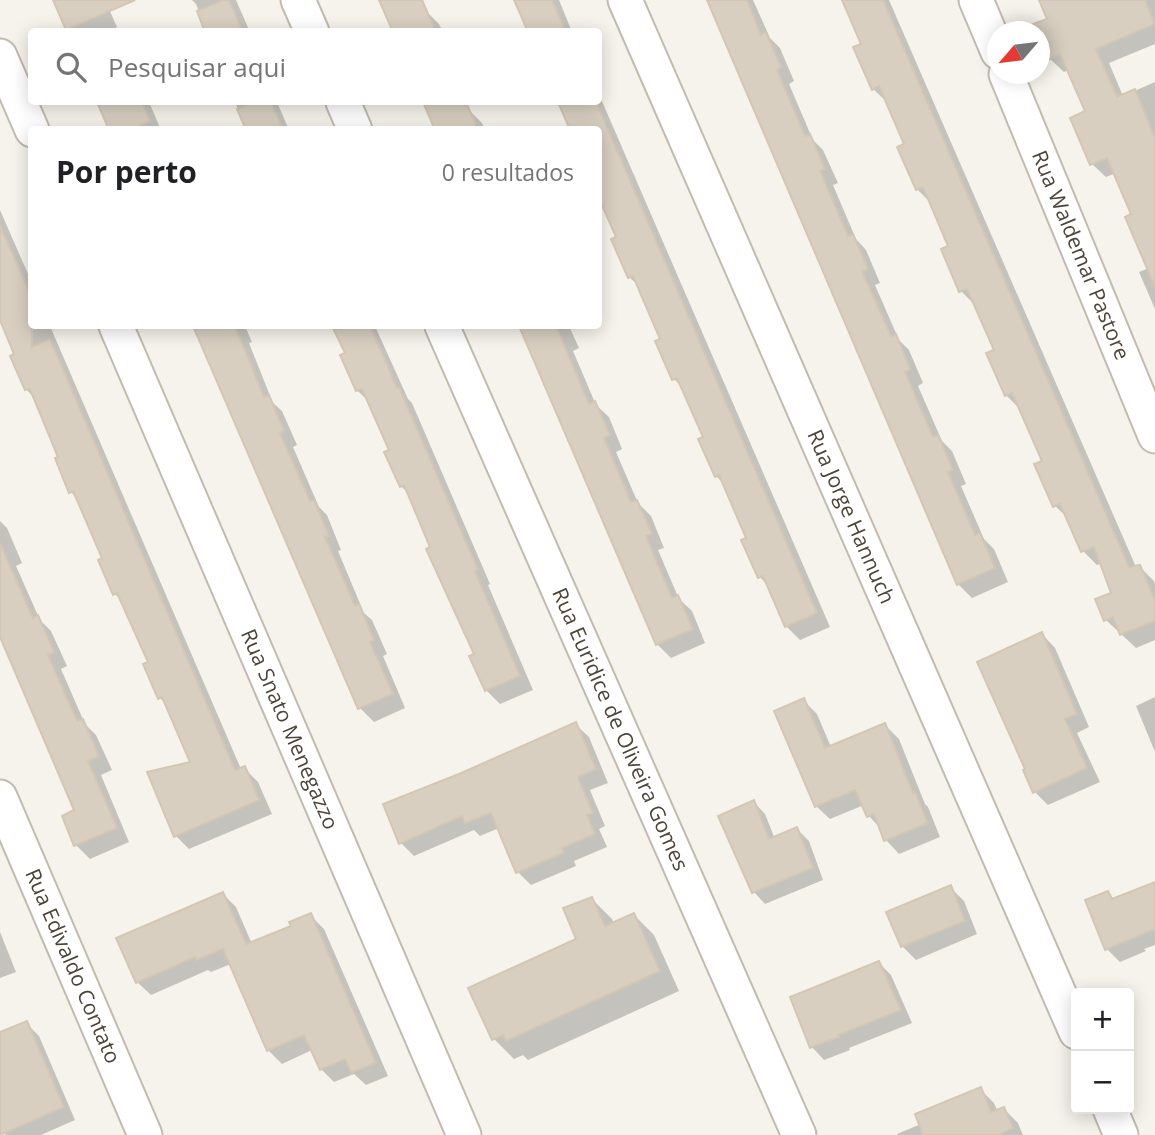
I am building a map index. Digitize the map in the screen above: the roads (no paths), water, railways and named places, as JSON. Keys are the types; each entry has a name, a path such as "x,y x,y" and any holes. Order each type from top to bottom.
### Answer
{"street":[{"path":"298,0 310,28"},
{"name":"Rua Jorge Hannuch","path":"625,0 1071,1021"},
{"path":"976,0 987,26"},
{"path":"0,56 30,126"},
{"name":"Rua Waldemar Pastore","path":"1010,84 1155,436"},
{"path":"343,105 353,126"},
{"name":"Rua Snato Menegazzo","path":"117,329 464,1135"},
{"name":"Rua Euridice de Oliveira Gomes","path":"443,329 799,1135"},
{"name":"Rua Edivaldo Contato","path":"0,797 145,1135"},
{"path":"1112,1114 1121,1135"}]}
